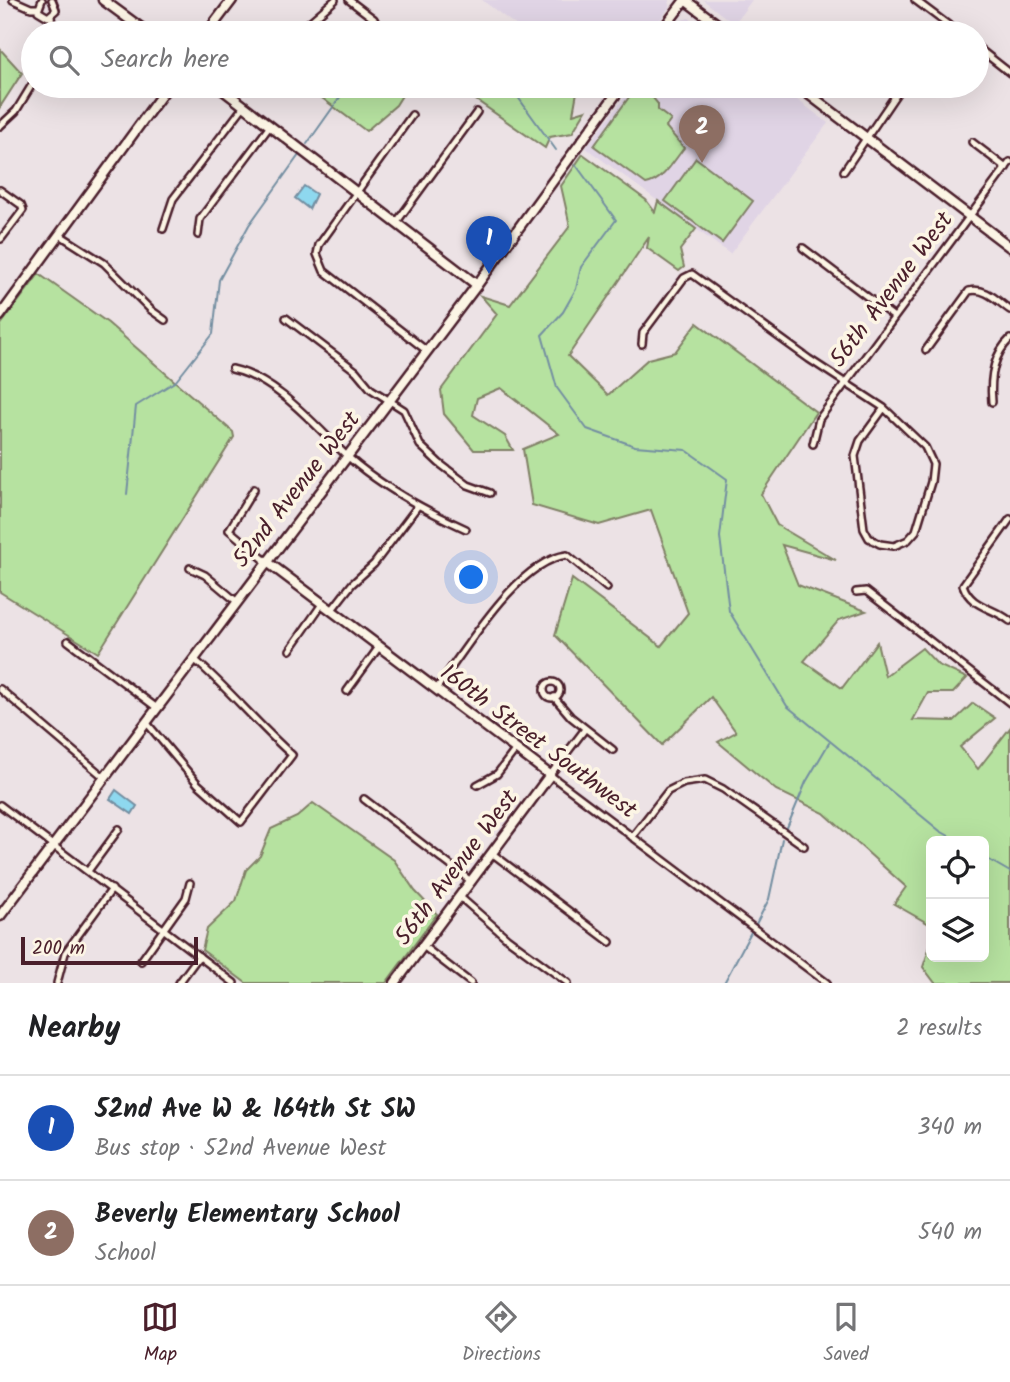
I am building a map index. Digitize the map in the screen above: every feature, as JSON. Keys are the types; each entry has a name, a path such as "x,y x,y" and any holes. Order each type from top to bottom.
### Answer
{"street":[{"path":"13,0 31,8 38,8"},
{"path":"38,8 42,0"},
{"path":"103,0 132,21"},
{"path":"216,21 232,0"},
{"path":"311,21 335,0"},
{"path":"349,0 375,21"},
{"path":"669,21 685,0 713,21"},
{"path":"915,0 943,21"},
{"path":"52,21 55,1"},
{"path":"38,8 42,15 51,16"},
{"path":"989,56 1010,73"},
{"path":"0,126 16,111 24,98"},
{"path":"0,316 160,98"},
{"path":"234,98 477,285"},
{"name":"52nd Avenue West","path":"0,916 477,285 613,98"},
{"path":"814,98 1010,247"},
{"path":"845,171 894,98"},
{"path":"163,229 173,199 244,106"},
{"path":"396,223 477,112"},
{"path":"412,115 318,245 319,263 324,271 427,351"},
{"path":"198,235 200,219 270,126"},
{"path":"972,142 1008,165"},
{"name":"56th Avenue West","path":"813,444 819,419 1008,165"},
{"path":"0,190 21,205 23,210 2,240"},
{"path":"60,235 104,263 151,310 165,320"},
{"path":"803,248 894,317"},
{"path":"642,344 643,332 684,278 692,274 809,359 884,408 925,447 933,464 931,482 916,531 908,540 894,546 880,544 869,538 864,529 856,456 860,441 884,408"},
{"path":"926,350 969,291 978,289 989,293 1010,310"},
{"path":"286,317 356,371 371,389 404,410 420,445 439,463 468,485 490,494"},
{"path":"992,402 999,352 1010,339"},
{"path":"232,369 249,373 318,424 347,456 417,507 466,529"},
{"name":"160th Street Southwest","path":"254,489 229,530 331,611 827,983"},
{"path":"331,611 352,584 374,564 417,507"},
{"path":"1010,519 963,585 966,593 981,607 1001,614 1010,621"},
{"path":"436,689 518,581 558,556 567,555 607,588"},
{"path":"191,568 205,575 236,601"},
{"path":"856,592 866,591 1010,703"},
{"path":"290,650 322,604"},
{"path":"68,641 156,708"},
{"path":"347,691 379,646"},
{"path":"146,722 198,784 241,822 292,755 252,719 228,689 194,659"},
{"path":"0,689 105,778"},
{"path":"554,697 563,710 613,750"},
{"path":"550,775 585,729"},
{"path":"477,785 498,774 516,749"},
{"name":"56th Avenue West","path":"395,983 550,775"},
{"path":"632,837 668,791 684,783 705,780 723,789 804,846"},
{"path":"364,799 472,882"},
{"path":"0,805 234,983"},
{"path":"88,871 119,829"},
{"path":"493,854 610,942"},
{"path":"141,961 186,898 190,883"},
{"path":"57,983 65,953 112,889"},
{"path":"460,897 507,938 568,983"},
{"path":"423,946 471,983"},
{"path":"179,983 199,956"}],"shaded area":[{"path":"482,0 669,0 670,6 659,21 510,21"},
{"path":"703,0 752,0 736,21 730,21"},
{"path":"624,98 795,98 828,123 730,254 586,148"}],"green space":[{"path":"0,49 21,75 0,107"},
{"path":"322,98 400,98 366,131"},
{"path":"473,98 576,98 573,114 586,110 572,133 550,137 545,148"},
{"path":"628,98 653,98 658,104 658,110 671,120 666,127 684,148 663,175 646,184 594,146"},
{"path":"583,154 646,200 655,212 658,201 696,229 680,250 684,267 679,271 647,248 649,237 568,356 608,395 648,359 675,352 697,323 816,412 761,494 777,525 836,560 782,545 798,585 866,611 839,620 804,661 842,688 877,642 885,676 922,648 938,665 967,678 953,693 928,693 913,720 954,721 973,703 995,718 960,747 978,769 1010,728 1010,983 935,983 923,967 926,958 926,962 989,962 989,836 926,836 926,922 894,904 906,887 824,813 776,790 718,742 736,732 711,697 662,745 555,635 572,579 661,646 688,613 651,510 599,525 532,505 523,449 559,434 501,388 477,398 473,415 505,436 513,450 474,450 444,414 441,390 497,314 481,296 510,305 570,226 561,186"},
{"path":"696,158 753,201 722,243 665,201"},
{"path":"39,274 108,323 233,432 234,437 98,653 0,592 0,326"},
{"path":"313,803 394,860 415,891 437,914 386,983 246,983 202,950 207,929 236,901 246,870 260,856 271,829 297,817"}],"water":[{"path":"304,186 316,194 309,209 295,198"},
{"path":"116,790 137,806 132,814 110,799"}],"waterway":[{"path":"307,144 340,98"},
{"path":"519,98 556,150"},
{"path":"127,494 136,406 176,381 213,334 219,280 249,225 299,155"},
{"path":"576,165 616,220 581,267 576,289 563,312 542,335 557,388 587,429 635,446 686,450 727,479 720,537 729,611 787,706 949,836"},
{"path":"786,830 806,782 829,743"},
{"path":"756,924 769,899 782,839"},
{"path":"989,860 1010,872"},
{"path":"724,983 751,932"}],"place":[{"name":"Beverly Elementary School","path":"702,163"},
{"name":"52nd Ave W & 164th St SW","path":"489,274"}]}
